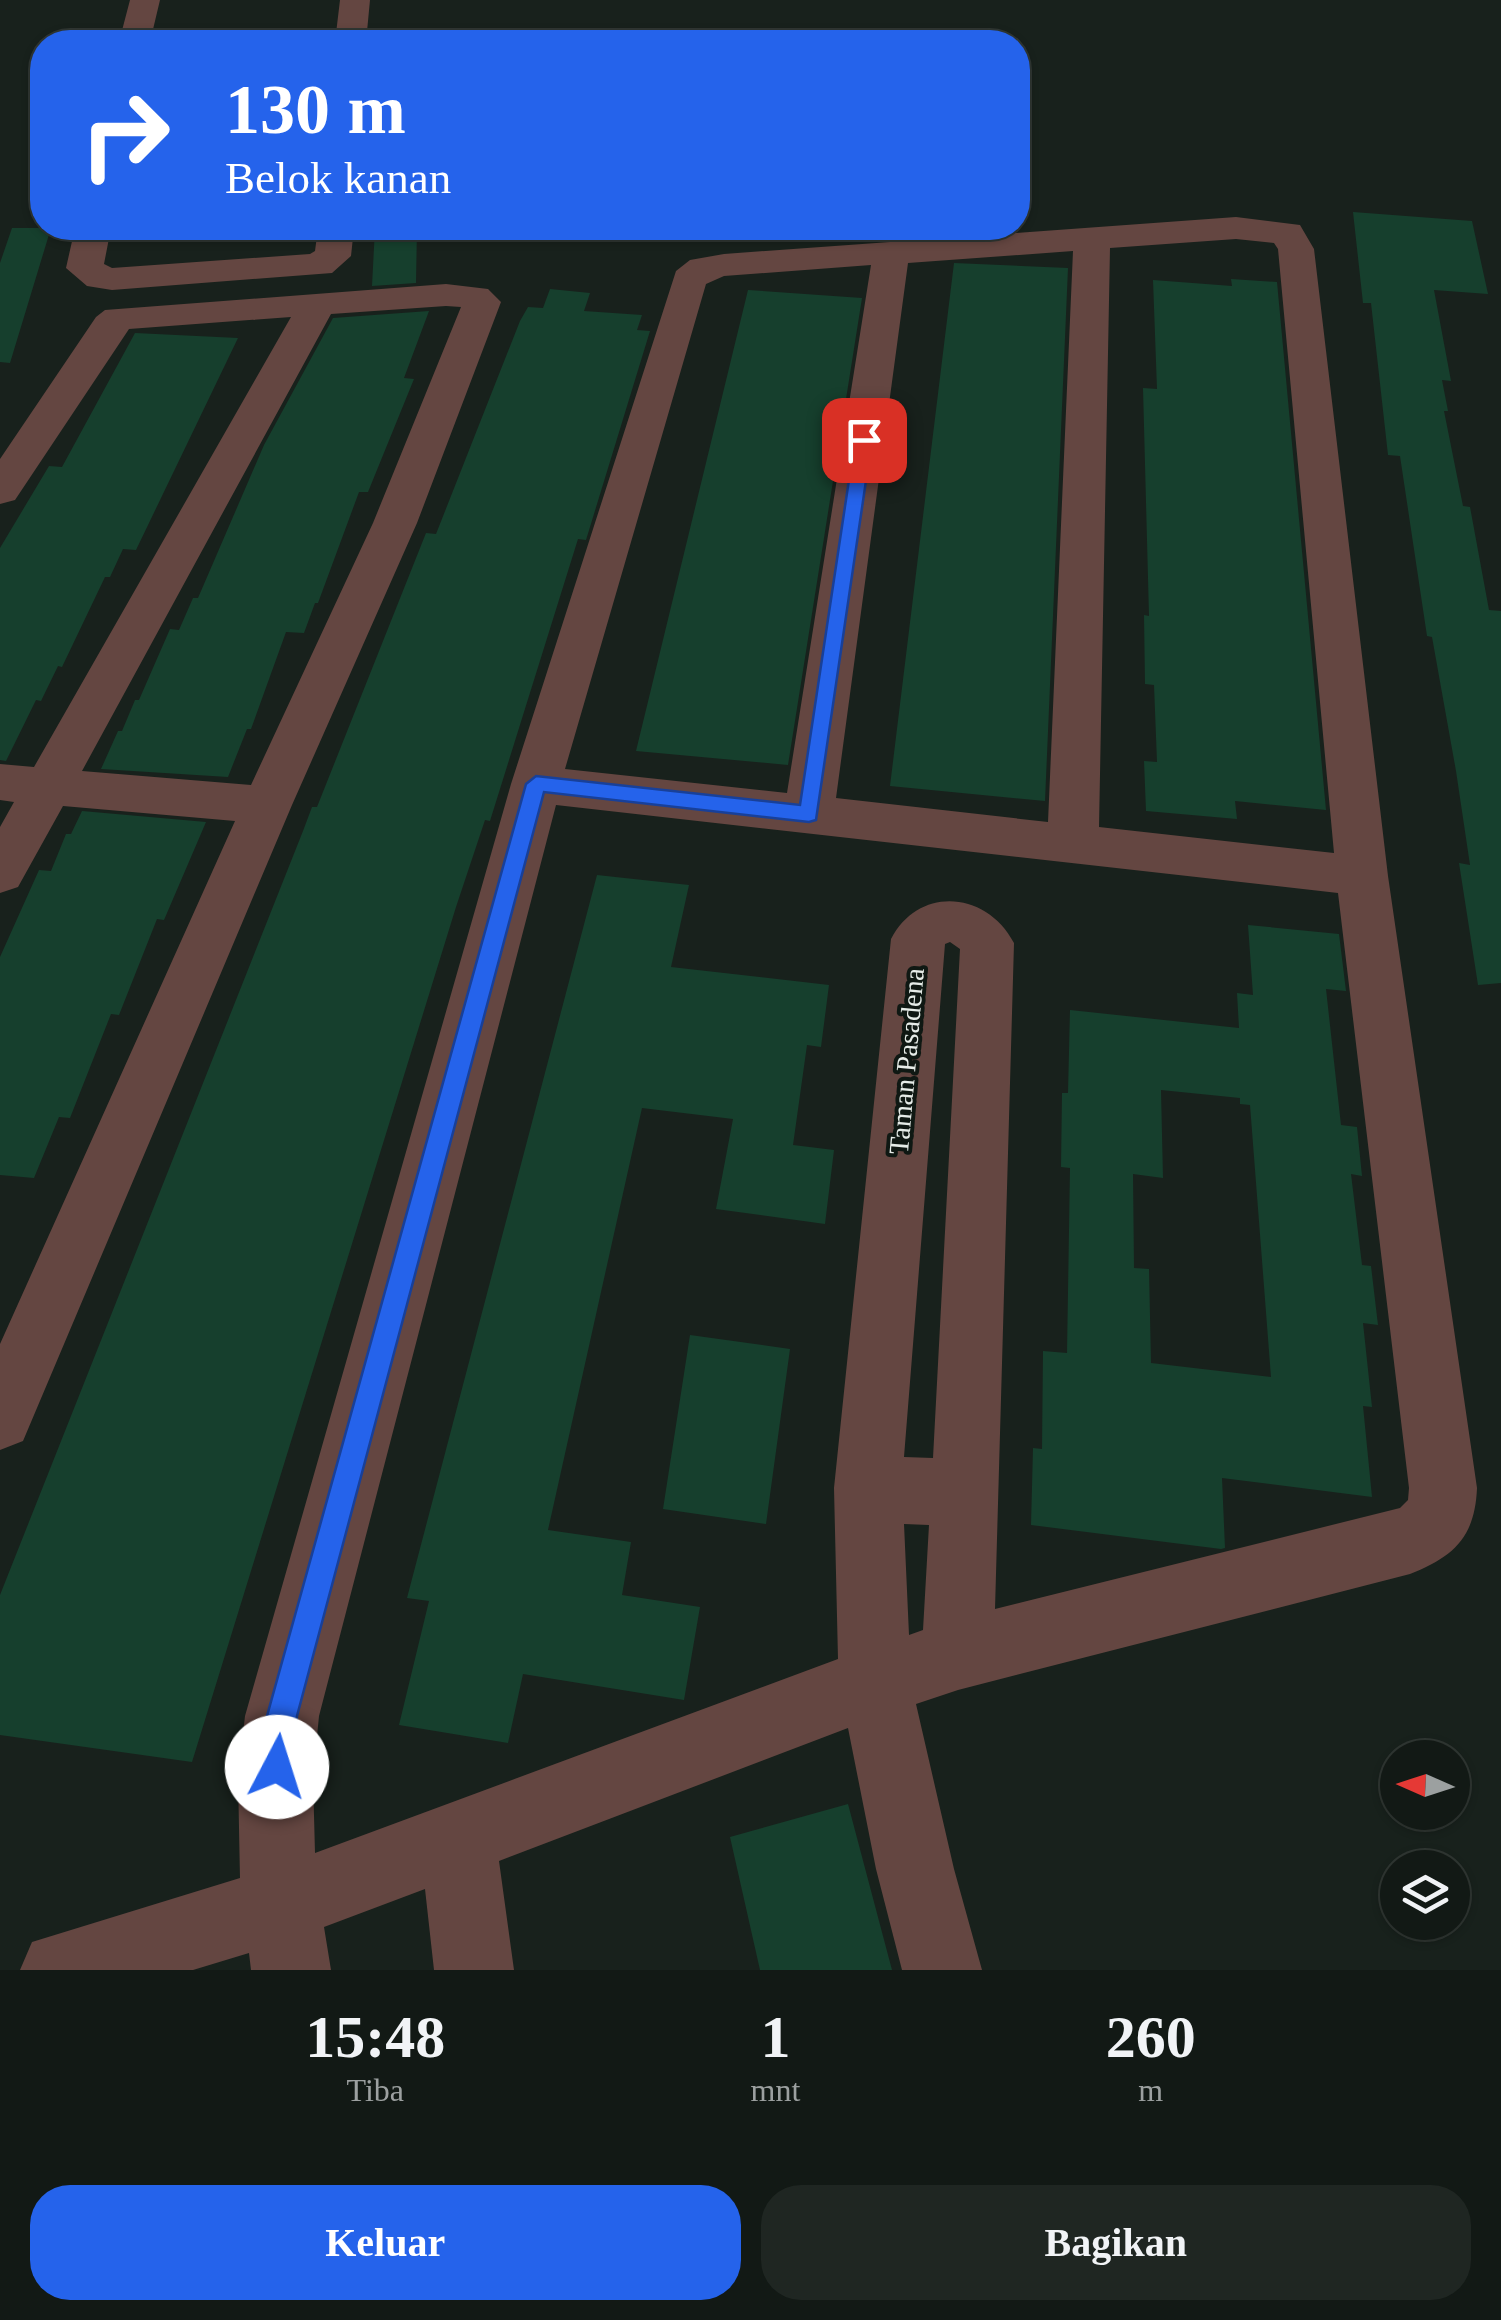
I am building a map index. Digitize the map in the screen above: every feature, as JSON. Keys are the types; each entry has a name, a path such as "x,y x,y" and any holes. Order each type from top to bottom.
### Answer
{"street":[{"path":"138,30 145,0"},
{"path":"352,30 354,0"},
{"path":"60,1970 285,1937 457,1836 875,1682 958,1654 1410,1540 1426,1532 1439,1517 1442,1488 1362,876 1293,238 1284,232 1250,228 1092,237 724,266 703,268 689,279 536,784 282,1716 277,1767 285,1937"},
{"path":"1073,843 1092,237"},
{"path":"90,240 85,268 108,278 318,264 333,256 335,240"},
{"path":"809,814 891,253"},
{"path":"0,491 117,319 446,295 476,297 482,302 396,523 267,805 0,1418"},
{"path":"0,873 23,784 318,304"},
{"path":"23,784 267,805"},
{"path":"536,784 1362,876"},
{"name":"Taman Pasadena","path":"942,1970 915,1869 875,1682 868,1488 920,933 929,924 952,922 974,930 986,944 958,1654"},
{"path":"910,1009 986,1016"},
{"path":"868,1488 965,1494"},
{"path":"457,1836 474,1970"}],"building":[{"path":"1353,212 1472,221 1488,294 1434,290 1451,381 1442,380 1448,411 1444,411 1463,506 1470,507 1489,610 1501,611 1501,983 1478,985 1459,863 1470,865 1456,771 1432,637 1427,636 1400,456 1388,455 1371,303 1363,303"},
{"path":"12,228 30,228 30,240 47,240 10,363 0,362 0,263"},
{"path":"374,240 417,240 416,283 372,286"},
{"path":"954,263 1068,268 1045,801 890,786"},
{"path":"1231,279 1277,282 1326,810 1235,801 1237,819 1146,811 1144,761 1157,762 1154,685 1145,684 1144,615 1149,616 1143,388 1157,389 1153,280 1232,286"},
{"path":"550,289 590,293 584,311 642,315 637,330 650,331 586,540 578,539 490,821 485,820 456,907 192,1762 0,1735 0,1595 312,807 317,807 426,533 436,534 520,321 528,307 543,308"},
{"path":"748,290 862,298 788,765 636,751"},
{"path":"429,311 404,378 414,379 368,492 359,492 304,633 286,632 251,729 247,729 228,777 101,769 135,700 139,700 170,629 179,630 193,598 198,598 264,445 333,318"},
{"path":"135,333 238,338 136,550 123,549 110,577 105,577 62,667 58,666 41,701 36,700 6,761 0,760 0,548 49,466 62,467"},
{"path":"82,811 206,822 164,920 157,919 119,1015 111,1014 70,1118 59,1117 34,1178 0,1175 0,957 39,870 51,871 66,834 71,834"},
{"path":"597,875 689,885 671,967 829,985 821,1047 807,1045 793,1145 834,1150 825,1224 716,1209 733,1119 642,1108 548,1530 631,1542 622,1595 700,1607 684,1700 523,1674 508,1743 399,1725 429,1601 407,1598"},
{"path":"1248,925 1339,934 1346,991 1326,989 1341,1125 1357,1127 1362,1176 1351,1174 1362,1265 1371,1266 1378,1325 1363,1323 1372,1407 1363,1406 1372,1497 1222,1478 1225,1548 1221,1549 1031,1525 1033,1448 1042,1449 1043,1351 1067,1353 1070,1168 1061,1167 1062,1093 1068,1093 1070,1010 1239,1028 1237,993 1253,995","holes":["1161,1090 1240,1098 1240,1104 1250,1105 1271,1377 1151,1363 1149,1269 1134,1268 1133,1174 1163,1178"]},
{"path":"690,1335 790,1349 766,1524 663,1509"},
{"path":"848,1804 892,1970 760,1970 730,1837"}],"route":[{"path":"277,1767 282,1716 536,784 809,814 864,440"}]}
